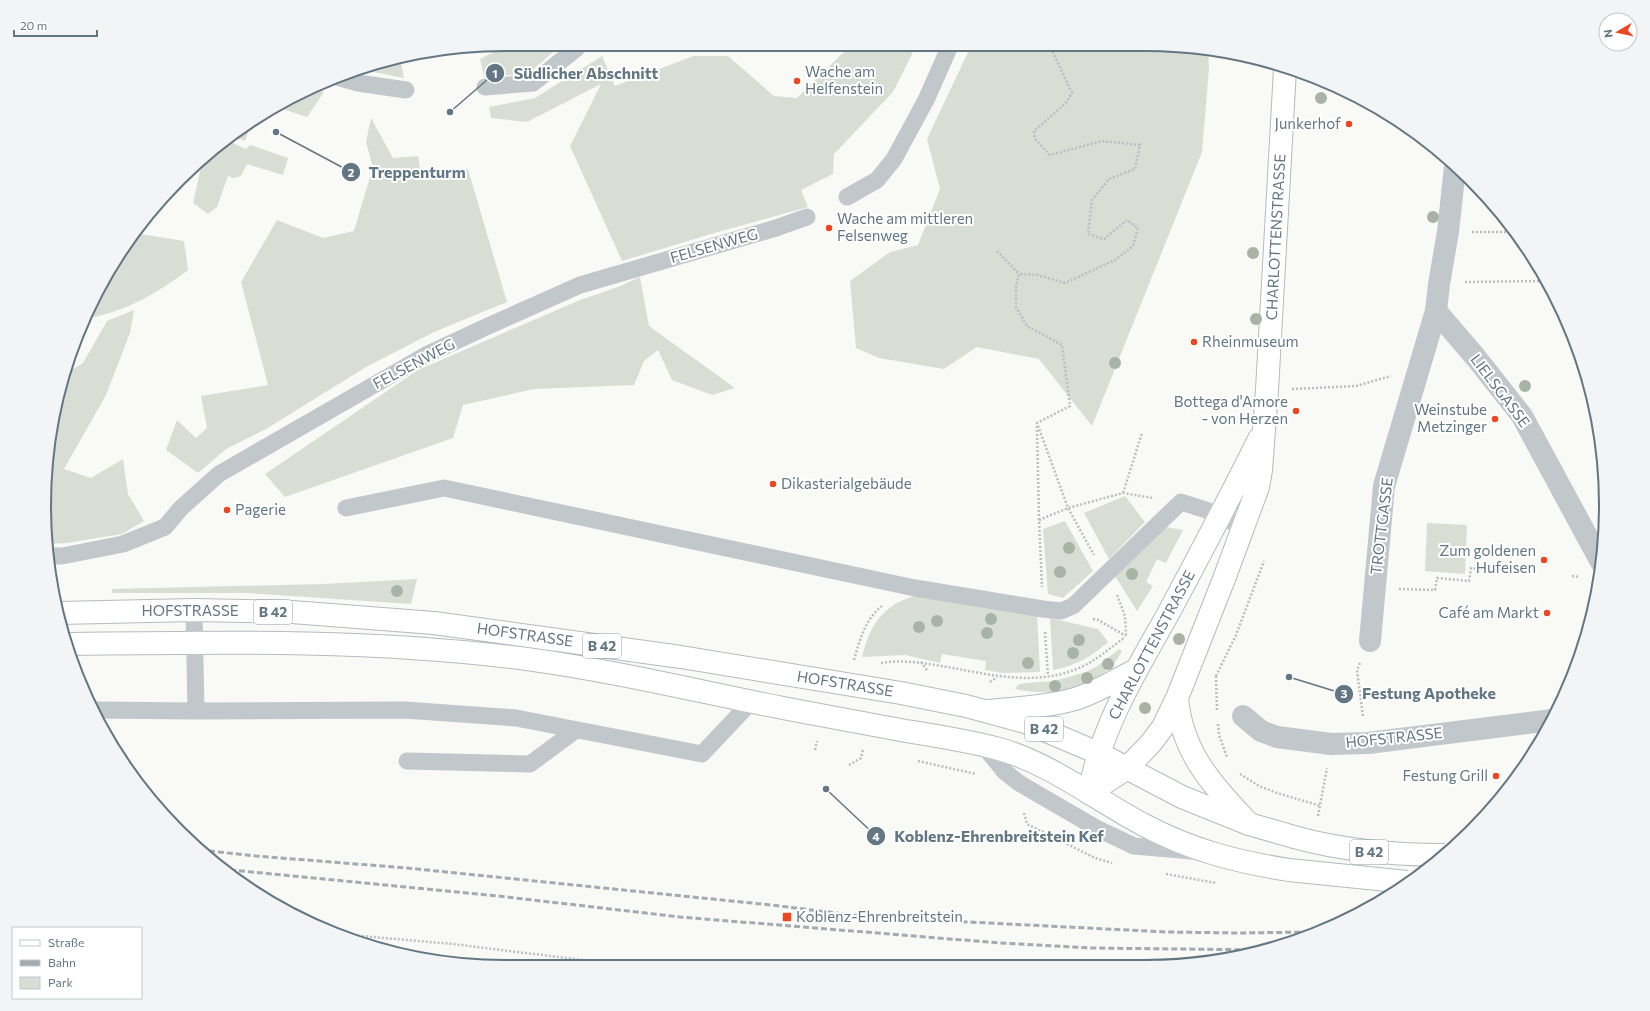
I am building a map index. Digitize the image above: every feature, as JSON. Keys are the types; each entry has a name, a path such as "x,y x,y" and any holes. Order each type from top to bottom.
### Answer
{"main road":[{"name":"CHARLOTTENSTRASSE","path":"1089,793 1126,769 1156,738 1163,727 1177,698 1244,527 1258,487 1261,470 1267,390 1288,74"},
{"name":"CHARLOTTENSTRASSE","path":"1089,793 1098,753 1117,706 1221,516 1264,429"},
{"name":"HOFSTRASSE","path":"64,613 194,610 292,612 434,623 688,658 901,693 988,711 1046,730 1098,753"},
{"name":"HOFSTRASSE","path":"72,644 194,642 365,645 474,653 579,667 751,702 983,745 1004,751 1050,770 1089,793"},
{"path":"988,711 1050,704 1075,699 1095,691 1136,670"},
{"path":"1177,698 1184,731 1192,752 1202,770 1212,784 1249,824"},
{"name":"B 42","path":"1098,753 1182,797 1249,824 1317,844 1366,852 1397,855 1434,855"},
{"name":"B 42","path":"1089,793 1143,825 1209,853 1255,865 1399,881"}],"street":[{"name":"TROTTGASSE","path":"1370,641 1384,486 1436,311 1448,232 1454,173"},
{"name":"LIELSGASSE","path":"1436,311 1477,359 1522,416 1596,553"},
{"name":"HOFSTRASSE","path":"1243,716 1261,731 1278,737 1331,744 1368,743 1544,721"}],"lane":[{"path":"485,87 534,84 573,51"},
{"path":"847,197 877,180 894,159 926,100 948,51"},
{"path":"347,80 358,83 406,90"},
{"name":"FELSENWEG","path":"54,556 62,556 123,544 165,527 181,508 219,474 426,355 580,285 776,228 807,217"},
{"path":"346,508 444,488 915,588 1043,609 1061,610 1073,606 1181,502 1206,510 1244,527"},
{"path":"194,610 196,711"},
{"path":"100,710 405,710 516,718 702,754 751,702"},
{"path":"408,761 530,764 576,730"},
{"path":"983,745 1004,771 1019,783 1098,829 1134,846 1209,853"}],"path":[{"path":"997,251 1019,274 1038,275 1066,283 1115,260 1133,246 1138,228 1127,220 1104,239 1088,234 1092,200 1109,179 1134,169 1140,145 1102,140 1050,155 1035,139 1034,131 1066,103 1072,93 1052,51"},
{"path":"1448,232 1507,232"},
{"path":"1019,274 1016,287 1016,307 1027,326 1062,345 1070,406 1037,423"},
{"path":"1439,284 1496,281 1540,281"},
{"path":"1267,390 1356,386 1419,367"},
{"path":"1037,423 1068,508"},
{"path":"1037,423 1039,520 1048,676"},
{"path":"1123,492 1142,433"},
{"path":"1039,520 1068,508 1123,492 1181,502"},
{"path":"1217,716 1216,676 1236,635 1264,561 1258,565"},
{"path":"1375,588 1435,590 1437,578 1469,581 1471,568 1512,572"},
{"path":"852,666 861,635 867,622 877,609 902,592 915,588"},
{"path":"1232,630 1236,635"},
{"path":"876,663 920,662 997,677 1014,678 1048,676 1064,673 1081,667 1106,652 1126,636"},
{"path":"1368,743 1357,670 1370,641"},
{"path":"920,662 927,670"},
{"path":"990,682 997,677"},
{"path":"1218,723 1219,735 1229,761"},
{"path":"849,765 861,758 863,749"},
{"path":"1239,773 1259,786 1321,806 1326,773"},
{"path":"358,936 453,944 583,960"}],"green space":[{"path":"495,51 555,51 528,74 484,77 480,59"},
{"path":"845,51 914,51 893,92 834,154 833,174 801,190 808,207 622,261 570,146 601,84 527,122 491,118 489,107 535,98 602,56 615,86 693,56 728,56 774,96 797,98"},
{"path":"969,51 1144,51 1174,52 1208,56 1209,69 1202,152 1092,426 1039,359 977,347 944,369 879,358 856,348 850,281 890,252 918,245 940,189 927,139"},
{"path":"401,63 404,78 370,72"},
{"path":"321,91 324,92 307,117 283,109"},
{"path":"371,118 393,158 418,156 420,169 468,169 507,302 434,332 366,367 266,429 226,449 198,473 166,450 177,420 196,438 207,428 201,396 268,385 241,282 277,220 323,238 354,231 373,167 366,142"},
{"path":"249,131 245,141 239,138"},
{"path":"232,143 246,149 250,145 288,158 283,175 247,164 241,176 234,178 228,176 217,207 208,214 193,203 201,169"},
{"path":"141,234 184,241 188,270 152,294 129,306 92,318 112,278"},
{"path":"640,277 649,326 735,388 712,395 672,380 658,350 644,361 634,385 534,389 463,405 453,438 285,497 265,474 418,370 580,300 618,287"},
{"path":"134,310 130,333 106,395 64,469 91,478 123,459 128,494 144,521 122,534 67,543 53,544 51,506 52,476 55,446 66,388 72,370 83,363 107,321"},
{"path":"1125,496 1145,522 1109,559 1084,513"},
{"path":"1065,521 1093,571 1063,598 1048,594 1043,529"},
{"path":"1427,523 1467,525 1465,574 1425,571"},
{"path":"1165,527 1183,530 1166,563 1157,559 1146,582 1153,586 1137,611 1115,576"},
{"path":"417,579 411,604 247,593 112,593 112,589 324,584"},
{"path":"914,596 1037,614 1040,672 1003,673 985,670 986,661 942,654 940,663 905,655 862,657 869,635 879,618 894,605"},
{"path":"1050,618 1098,629 1108,642 1082,660 1053,670"},
{"path":"1119,649 1122,651 1117,660 1109,668 1101,675 1081,685 1060,691 1050,692 1015,689 1019,684 1054,681 1086,672 1099,665"}],"railway":[{"path":"211,851 407,868 771,905 869,917 1167,932 1300,932"},
{"path":"235,870 498,896 680,917 1000,943 1090,948 1239,950"}],"place":[{"name":"Wache am Helfenstein","path":"797,81"},
{"name":"Südlicher Abschnitt","path":"450,112"},
{"name":"Junkerhof","path":"1349,124"},
{"name":"Treppenturm","path":"276,132"},
{"name":"Wache am mittleren Felsenweg","path":"829,228"},
{"name":"Rheinmuseum","path":"1194,342"},
{"name":"Bottega d'Amore - von Herzen","path":"1296,411"},
{"name":"Weinstube Metzinger","path":"1495,419"},
{"name":"Dikasterialgebäude","path":"773,484"},
{"name":"Pagerie","path":"227,510"},
{"name":"Zum goldenen Hufeisen","path":"1544,560"},
{"name":"Café am Markt","path":"1547,613"},
{"name":"Festung Apotheke","path":"1289,677"},
{"name":"Festung Grill","path":"1496,776"},
{"name":"Koblenz-Ehrenbreitstein Kef","path":"826,789"},
{"name":"Koblenz-Ehrenbreitstein","path":"787,917"}]}
